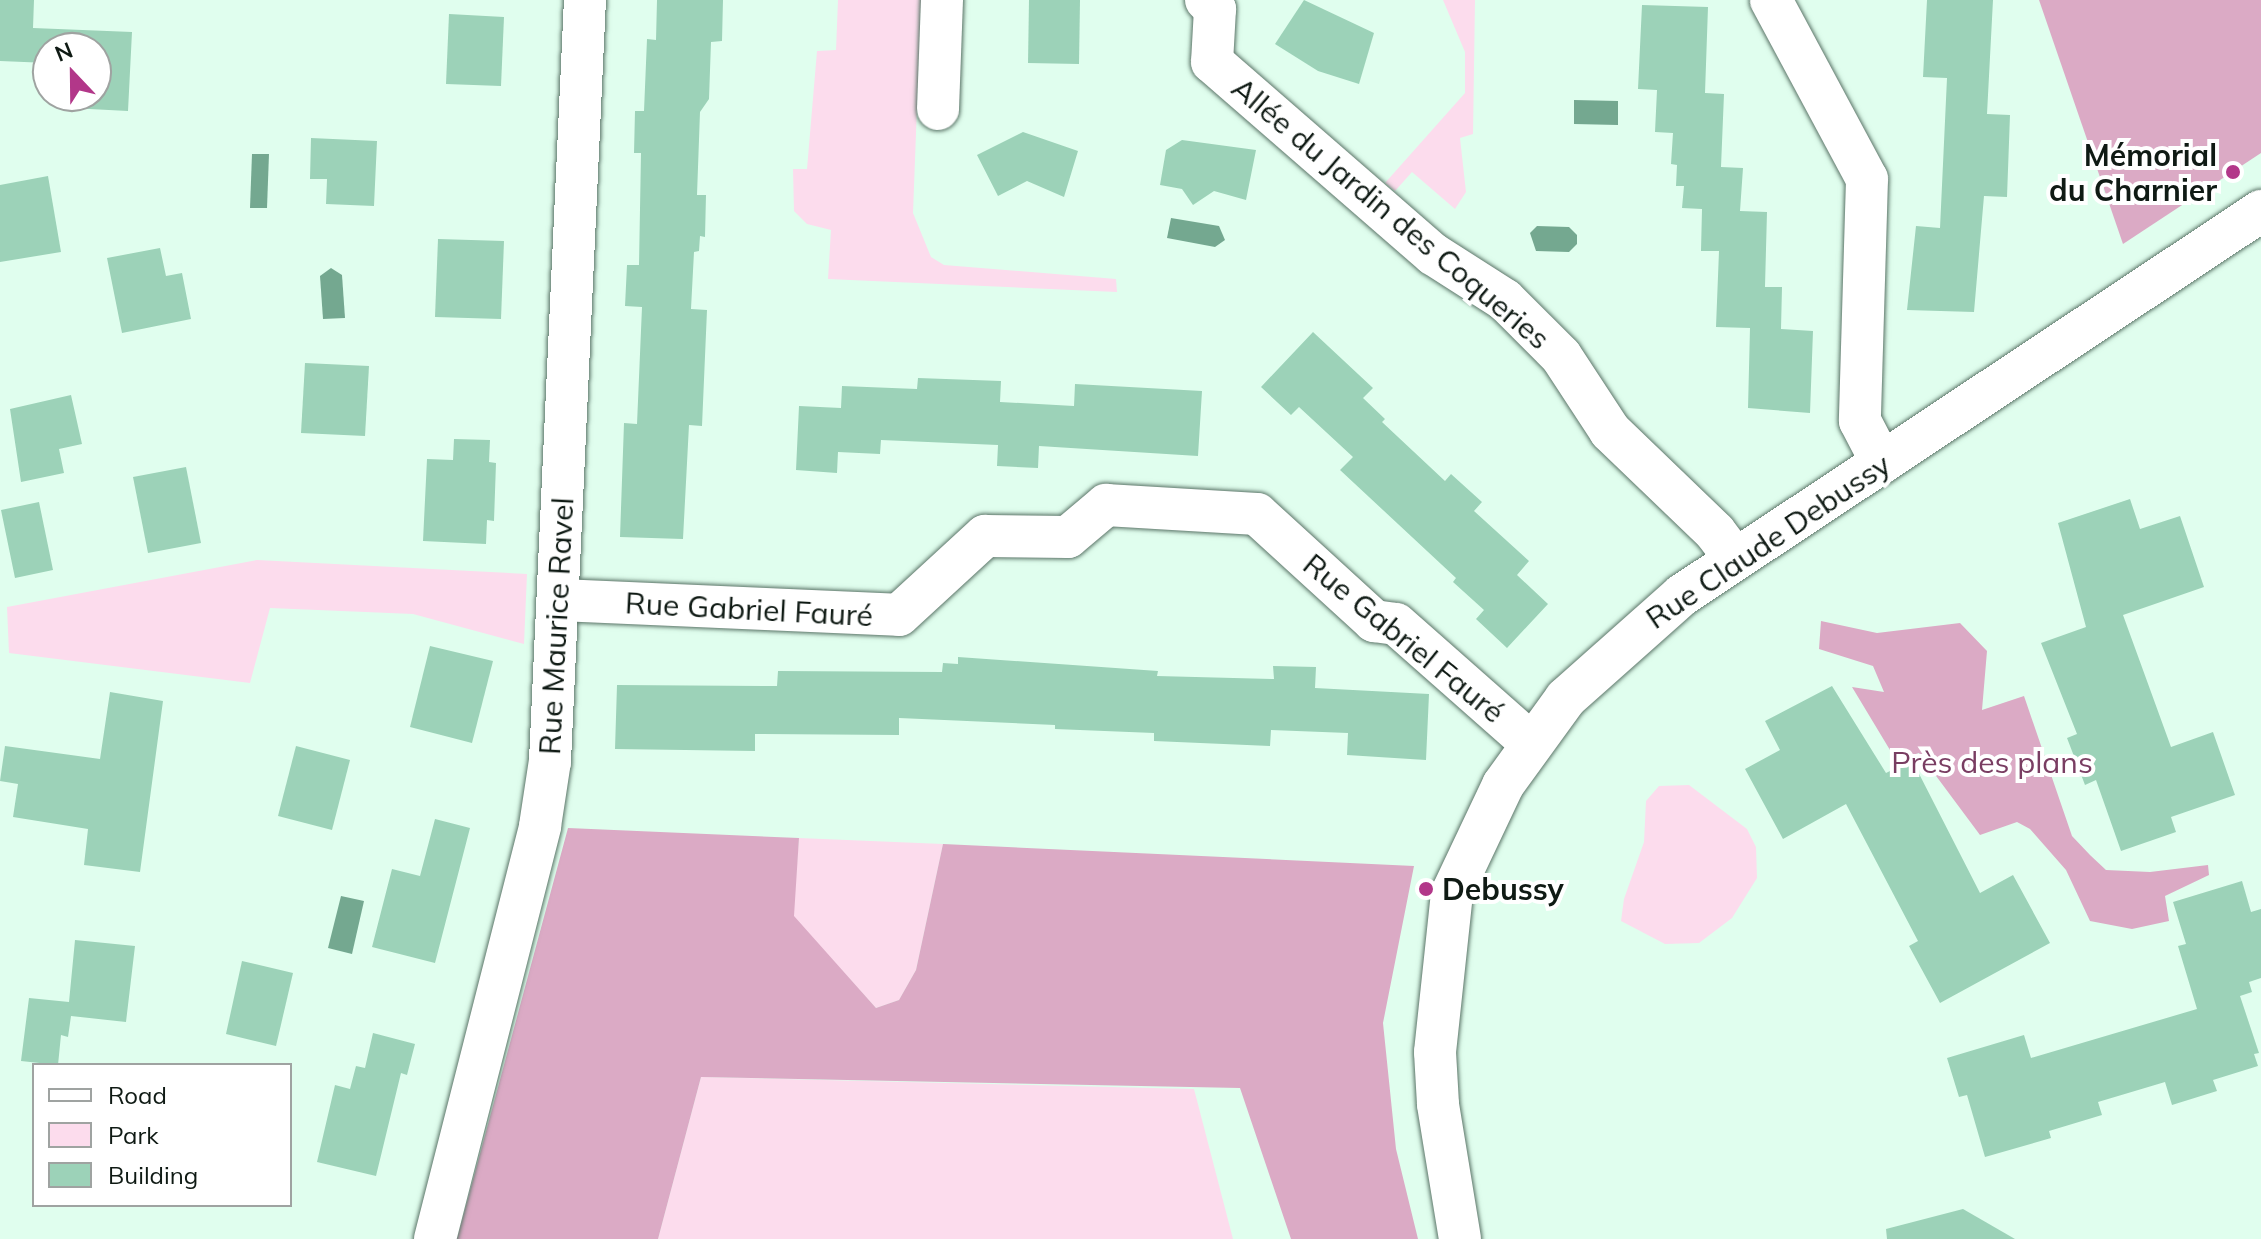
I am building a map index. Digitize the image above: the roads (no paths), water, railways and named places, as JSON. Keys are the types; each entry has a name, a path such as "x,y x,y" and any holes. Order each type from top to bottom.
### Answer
{"street":[{"name":"Rue Maurice Ravel","path":"435,1239 540,826 550,761 585,0"},
{"path":"938,109 942,0"},
{"name":"Allée du Jardin des Coqueries","path":"1206,0 1215,9 1212,62 1433,254 1505,300 1561,356 1610,431 1715,532 1735,559"},
{"path":"1771,0 1867,179 1860,421 1882,463"},
{"name":"Rue Claude Debussy","path":"1460,1239 1438,1104 1435,1052 1442,956 1458,872 1489,808 1531,743 1566,698 1640,628 1735,559 2261,211"},
{"name":"Rue Gabriel Fauré","path":"558,600 899,615 985,536 1068,537 1106,505 1257,514 1374,621 1396,624 1531,743"}],"place":[{"name":"Mémorial du Charnier","path":"2233,172"},
{"name":"Debussy","path":"1426,889"}],"park label":[{"name":"Près des plans","path":"1992,762"}]}
